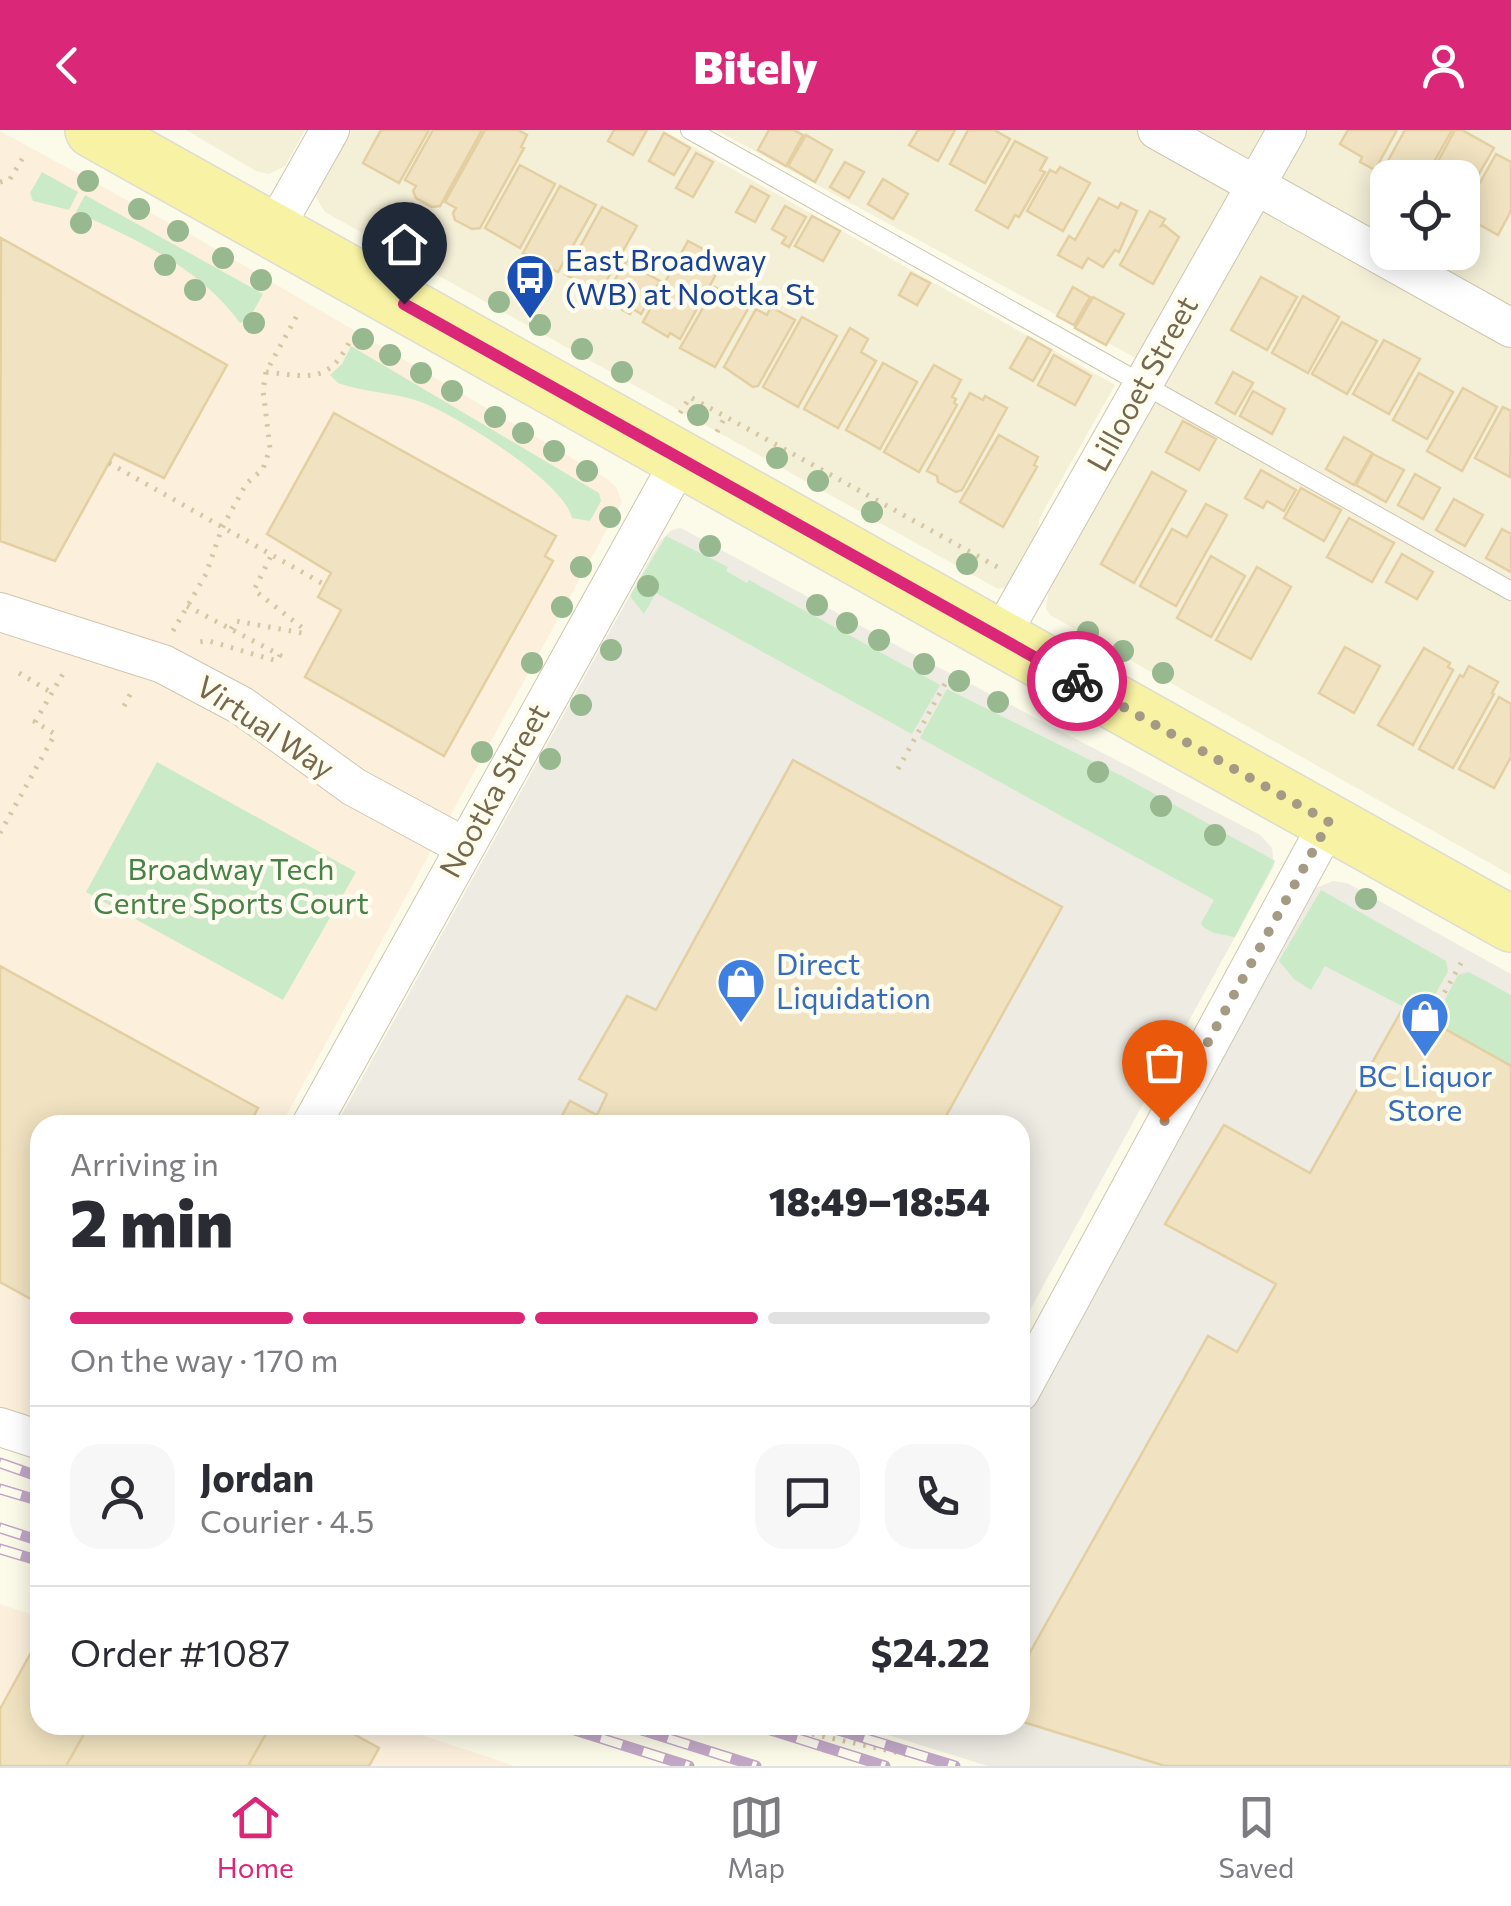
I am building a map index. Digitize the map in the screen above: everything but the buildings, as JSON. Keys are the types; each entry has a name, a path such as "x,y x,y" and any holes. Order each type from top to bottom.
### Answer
{"main road":[{"path":"93,130 273,231 693,434 1000,638 1511,924"}],"street":[{"path":"273,231 330,130"},
{"path":"1157,130 1511,328"},
{"name":"Lillooet Street","path":"1000,638 1286,130"},
{"name":"Nootka Street","path":"318,1115 693,434"},
{"name":"Virtual Way","path":"0,612 163,664 242,706 354,787 465,847"},
{"path":"1030,1374 1329,822"},
{"path":"0,1427 30,1437"}],"lane":[{"path":"690,130 1511,591"}],"path":[{"path":"0,182 10,179 24,156"},
{"path":"172,632 206,574 222,528 246,484 263,469 270,448 266,372 300,310"},
{"path":"266,372 310,377 322,374 339,361 351,339"},
{"path":"726,417 693,434 690,398 726,417 1000,569"},
{"path":"109,464 325,585"},
{"path":"231,629 236,621 302,634 304,629 254,590 272,554"},
{"path":"187,606 280,655 277,661 208,641 192,642"},
{"path":"0,833 55,734 35,722 64,672"},
{"path":"19,673 52,693"},
{"path":"898,769 946,682"},
{"path":"1429,1020 1461,963"},
{"path":"827,1735 959,1766"}],"shaded area":[{"path":"186,130 305,130 285,166 269,174 256,171"},
{"path":"349,130 663,130 1115,385 1039,520 1038,541 1012,586 998,589 325,212 316,191"},
{"path":"716,130 1511,130 1511,875 1050,615 1046,608 1049,589 1167,375"},
{"path":"0,131 197,238 606,478 616,487 622,502 286,1115 30,1115 30,1417 0,1407"},
{"path":"681,528 1260,835 1272,848 1274,866 1030,1310 1030,1115 342,1115 660,541 672,530"},
{"path":"1333,881 1347,883 1511,974 1511,1766 988,1766 888,1735 1030,1735 1030,1410 1316,888"},
{"path":"0,1604 30,1614 30,1735 422,1735 515,1766 0,1766"}],"green space":[{"path":"42,172 78,192 69,210 33,201 30,193"},
{"path":"85,195 263,294 249,319 240,323 206,286 166,257 76,212"},
{"path":"351,346 599,493 601,501 590,521 572,518 565,503 530,469 437,409 411,399 338,383 330,375 342,364"},
{"path":"666,536 940,685 912,734 656,593 644,614 630,596"},
{"path":"947,689 1124,777 1275,861 1235,937 1203,927 1201,923 1214,900 920,738"},
{"name":"Broadway Tech Centre Sports Court","path":"157,762 356,872 283,1000 86,892"},
{"path":"1321,890 1446,961 1448,971 1423,1017 1325,966 1311,990 1294,979 1279,961"},
{"path":"1469,972 1511,995 1511,1066 1433,1022 1458,975"}],"railway":[{"path":"0,1463 30,1474"},
{"path":"0,1489 30,1498"},
{"path":"0,1528 30,1538"},
{"path":"0,1549 30,1558"},
{"path":"591,1735 689,1766"},
{"path":"658,1735 756,1766"},
{"path":"787,1735 885,1766"},
{"path":"854,1735 955,1766"}],"way so far":[{"path":"1077,681 1329,822 1164,1122"}],"place":[{"name":"East Broadway (WB) at Nootka St","path":"530,320"},
{"name":"Direct Liquidation","path":"741,1024"},
{"name":"BC Liquor Store","path":"1425,1058"}],"route":[{"path":"404,304 1077,681"}]}
